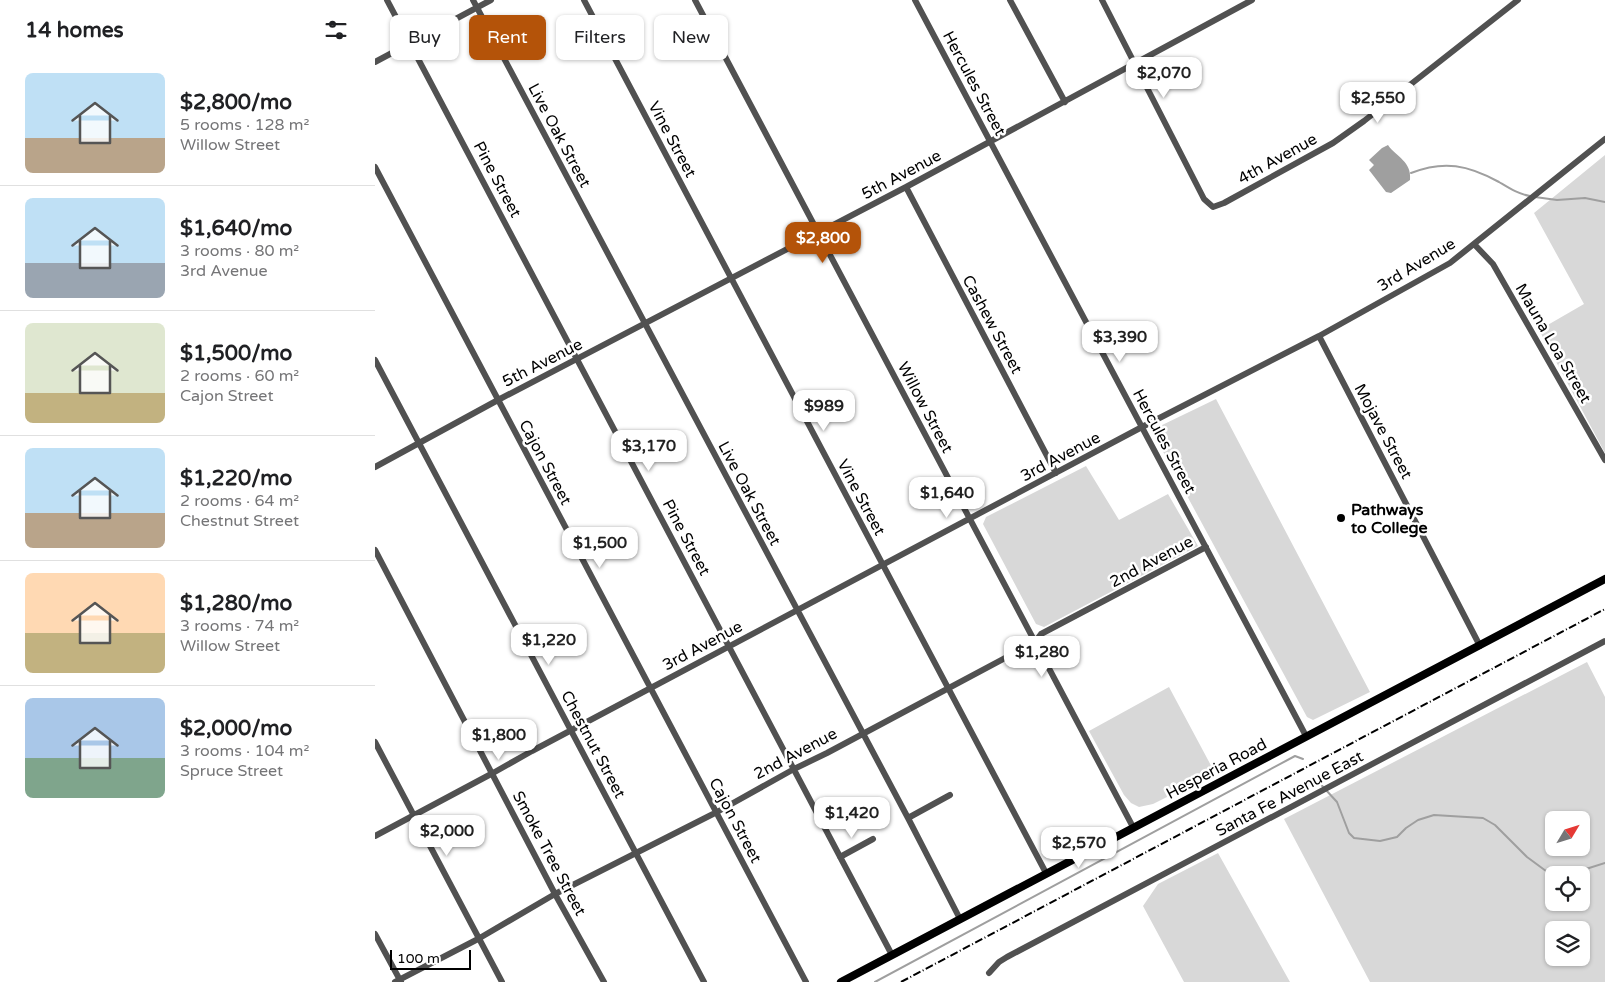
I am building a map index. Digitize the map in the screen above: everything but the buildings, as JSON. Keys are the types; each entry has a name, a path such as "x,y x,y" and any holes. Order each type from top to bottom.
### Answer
{"main road":[{"name":"Hesperia Road","path":"841,982 1605,579"}],"street":[{"name":"Pine Street","path":"387,0 395,15"},
{"name":"Live Oak Street","path":"473,0 960,919"},
{"path":"459,18 491,0"},
{"name":"Vine Street","path":"584,0 1046,873"},
{"name":"Willow Street","path":"695,0 1133,827"},
{"name":"Hercules Street","path":"915,0 1306,736"},
{"path":"1010,0 1065,102"},
{"path":"1102,0 1134,65"},
{"name":"5th Avenue","path":"375,467 498,400 906,187 1253,0"},
{"name":"4th Avenue","path":"1134,65 1204,200 1213,207 1224,203 1333,143 1365,121 1518,0"},
{"path":"375,62 390,54"},
{"name":"Pine Street","path":"418,60 892,955"},
{"name":"3rd Avenue","path":"375,836 1142,427 1319,336 1450,263 1605,139"},
{"name":"Cajon Street","path":"375,167 806,982"},
{"name":"Cashew Street","path":"906,187 1056,473"},
{"name":"Mauna Loa Street","path":"1474,244 1493,264 1605,460"},
{"name":"Mojave Street","path":"1319,336 1480,646"},
{"name":"Chestnut Street","path":"375,360 704,982"},
{"name":"2nd Avenue","path":"399,981 478,939 555,894 717,812 794,768 827,753 1035,642 1041,634 1206,547"},
{"name":"Smoke Tree Street","path":"375,550 555,894 604,982"},
{"name":"Santa Fe Avenue East","path":"989,973 999,962 1007,957 1605,641"},
{"path":"375,742 502,982"},
{"path":"908,818 950,795"},
{"path":"840,857 873,839"},
{"path":"375,934 399,981"}],"shaded area":[{"path":"1388,145 1403,160 1409,168 1410,174 1410,180 1391,193 1386,192 1369,170 1374,165 1369,160"},
{"path":"1605,155 1605,453 1539,330 1584,304 1534,213"},
{"path":"1216,399 1370,692 1313,720 1307,717 1154,435 1158,427"},
{"path":"1086,466 1119,520 1168,494 1198,546 1044,627 1036,624 983,524 986,517"},
{"path":"1587,662 1605,697 1605,982 1370,982 1284,819"},
{"path":"1169,687 1215,773 1153,804 1139,807 1131,803 1124,795 1089,731"},
{"path":"1218,853 1290,982 1184,982 1143,906 1158,884"}],"waterway":[{"path":"1411,173 1434,167 1456,166 1488,176 1518,192 1530,196"},
{"path":"1535,197 1557,200 1585,198 1605,202"},
{"path":"875,982 1295,756 1303,759"},
{"path":"1314,777 1337,802 1349,833 1354,838 1380,841 1397,837 1418,820 1434,815 1483,818 1495,825 1527,857 1545,870"},
{"path":"1590,868 1605,863"}],"railway":[{"path":"901,982 1605,609"}],"place":[{"name":"Pathways to College","path":"1341,518"}]}
